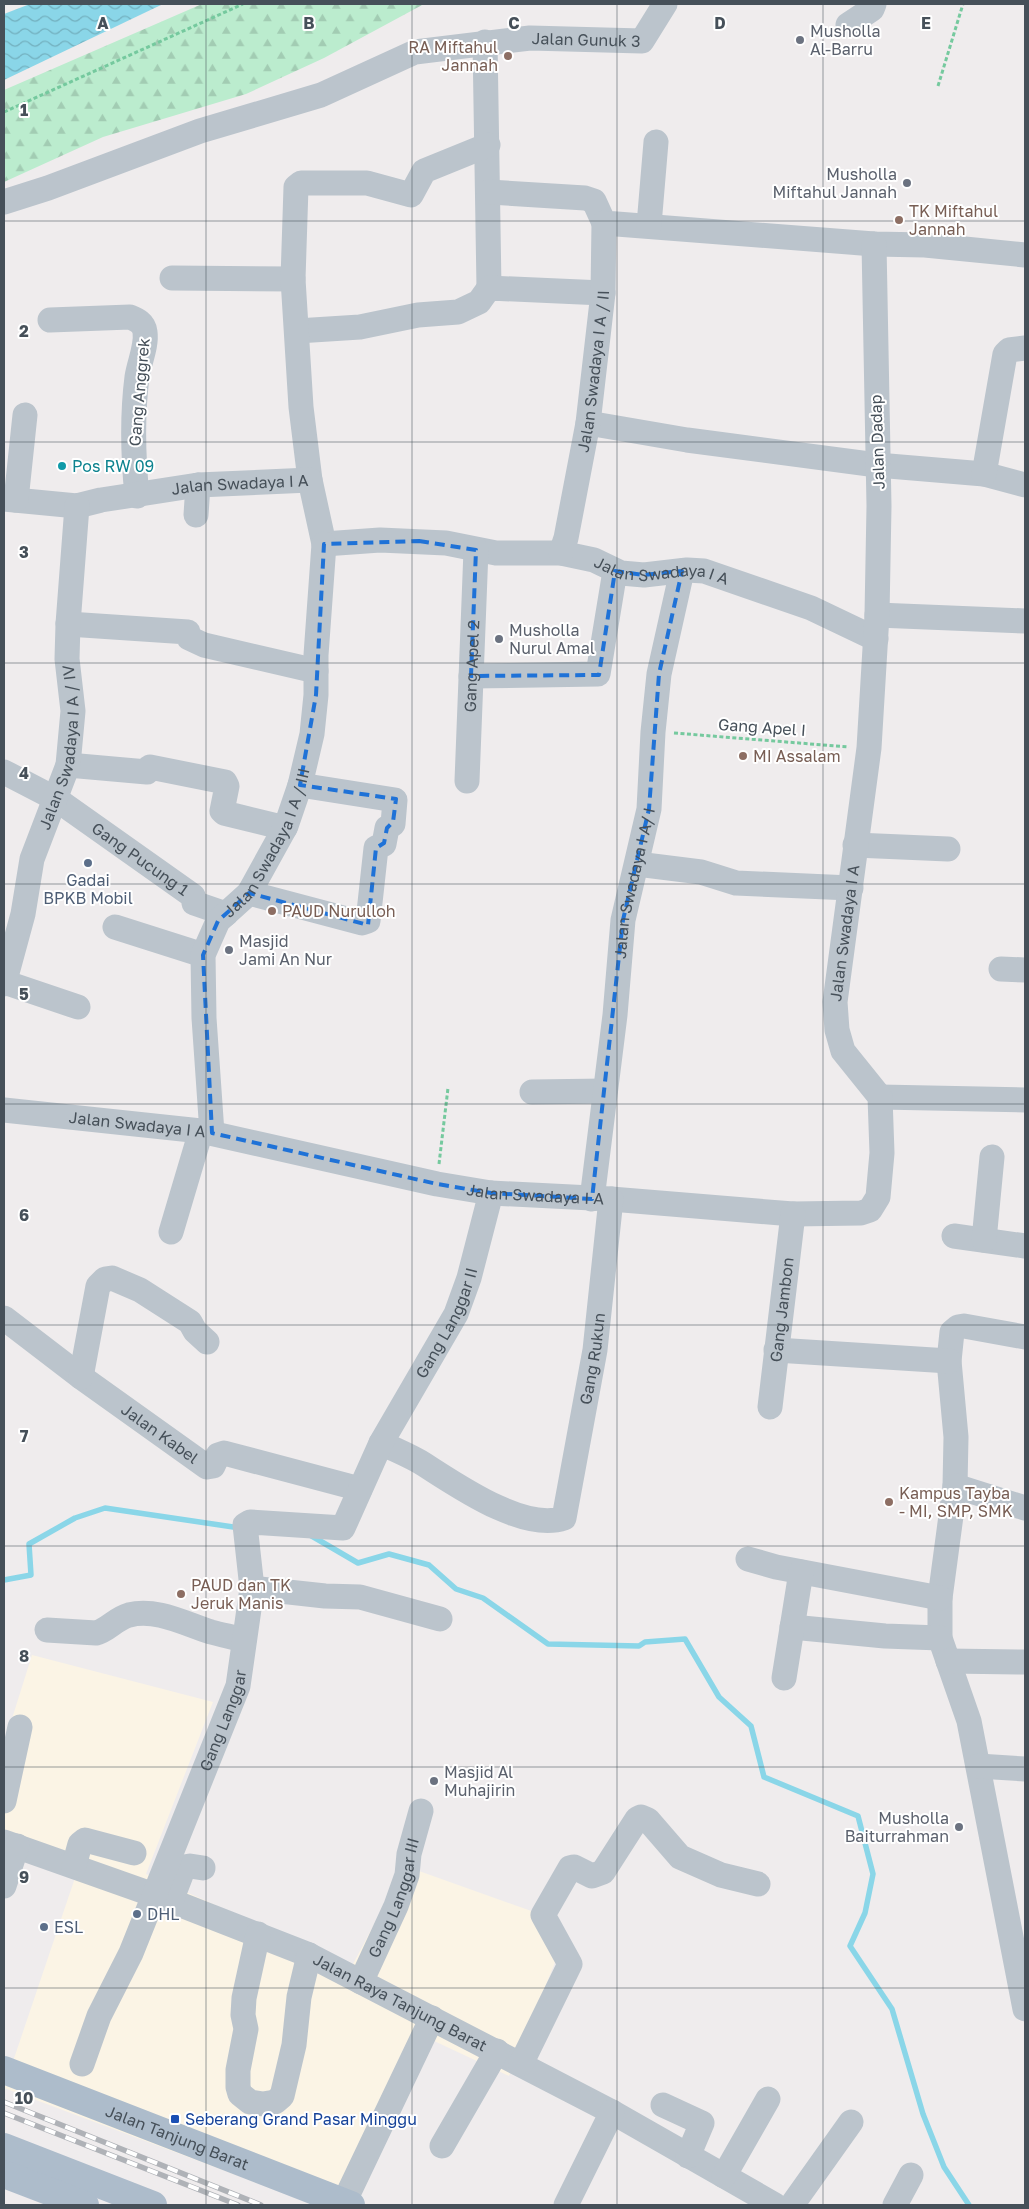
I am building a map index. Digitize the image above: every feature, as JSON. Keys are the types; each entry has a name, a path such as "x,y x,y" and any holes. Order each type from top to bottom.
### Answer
{"main road":[{"name":"Jalan Tanjung Barat","path":"4,2070 350,2200"},
{"path":"4,2147 154,2205"},
{"path":"4,2174 85,2205"}],"street":[{"name":"Jalan Gunuk 3","path":"485,42 530,38 642,41 665,4"},
{"path":"848,25 872,9 874,4"},
{"path":"4,202 48,188 200,130 321,94 415,52 485,42 489,192 489,288 479,302 458,312 418,315 360,327 296,331"},
{"path":"649,225 656,142"},
{"path":"310,480 301,407 296,331 294,279 295,190 298,184 367,183 411,195 424,170 488,145"},
{"path":"489,192 585,198 594,202 604,223 603,293"},
{"path":"604,223 874,244 925,245 1025,255"},
{"name":"Jalan Dadap","path":"874,244 879,506 877,627"},
{"path":"172,278 294,279"},
{"name":"Jalan Swadaya I A / II","path":"489,288 603,293 588,423 566,538 561,553"},
{"name":"Gang Anggrek","path":"50,320 130,317 138,320 145,329 146,336 137,378 133,434 137,496"},
{"path":"984,474 1005,354 1008,350 1025,348"},
{"path":"10,499 25,415"},
{"path":"588,423 687,440 877,465 984,474 1025,484"},
{"name":"Jalan Swadaya I A","path":"4,1110 206,1132 437,1184 491,1193 602,1199 793,1214 861,1213 870,1210 875,1205 878,1197 882,1153 880,1097 843,1051 837,1030 835,1002 869,748 877,627 811,608 704,571 644,575 615,571 594,560 561,553 496,554 446,542 380,540 324,544 310,480 198,485 137,496 101,500 77,506 10,499"},
{"path":"196,515 198,485"},
{"name":"Jalan Swadaya I A / IV","path":"4,983 23,914 32,859 68,765 74,711 67,659 68,624 77,506"},
{"name":"Jalan Swadaya I A / III","path":"206,1132 203,955 211,933 226,914 248,893 285,828 300,786 312,734 316,695 324,544"},
{"name":"Gang Apel 2","path":"467,781 476,550"},
{"path":"471,676 598,674 615,571"},
{"name":"Jalan Swadaya I A/ I","path":"602,1199 605,1091 615,1015 623,920 649,809 653,732 659,674 682,571"},
{"path":"877,627 1025,621"},
{"path":"68,624 188,632 189,638 204,645 316,671"},
{"path":"68,765 148,772 150,767 225,782 227,786 222,811 224,813 285,828"},
{"path":"4,772 56,799"},
{"path":"248,893 362,923 367,922 376,848 384,844 388,828 394,822 394,799 300,786"},
{"name":"Gang Pucung 1","path":"56,799 193,896 194,903 226,914"},
{"path":"855,845 948,849"},
{"path":"637,864 700,872 736,883 851,888"},
{"path":"115,927 203,955"},
{"path":"4,983 78,1007"},
{"path":"532,1092 605,1091"},
{"path":"880,1097 1025,1100"},
{"path":"171,1232 206,1132"},
{"path":"984,1240 992,1157"},
{"name":"Gang Langgar II","path":"245,1532 246,1523 250,1522 341,1529 381,1443 456,1314 469,1278 491,1193"},
{"name":"Gang Rukun","path":"381,1443 424,1464 473,1496 535,1519 564,1518 595,1350 602,1199"},
{"name":"Gang Jambon","path":"770,1407 793,1214"},
{"path":"954,1236 1025,1246"},
{"path":"81,1377 98,1286 105,1279 112,1278 140,1290 190,1322 195,1331 207,1342"},
{"name":"Jalan Kabel","path":"4,1318 81,1377 207,1466 212,1466 218,1455 224,1453 360,1489"},
{"path":"1025,1338 964,1326 958,1328 951,1337 949,1361 956,1437 956,1486 940,1598 944,1650 969,1721 1025,2009"},
{"path":"776,1350 949,1361"},
{"path":"956,1486 1025,1508"},
{"name":"Gang Langgar","path":"162,1898 238,1686 252,1588 245,1532"},
{"path":"748,1558 801,1572 940,1598"},
{"path":"784,1678 801,1572"},
{"path":"252,1588 325,1596 360,1597 440,1619"},
{"path":"48,1630 96,1633 102,1631 114,1621 144,1613 157,1614 213,1633 244,1640"},
{"path":"792,1627 885,1636 944,1650 1025,1662"},
{"path":"4,1801 20,1727"},
{"path":"978,1766 1025,1768"},
{"name":"Gang Langgar III","path":"361,1982 396,1906 407,1875 410,1847 421,1811"},
{"path":"521,2064 570,1964 543,1915 570,1868 574,1867 592,1876 603,1872 637,1819 641,1817 648,1820 680,1857 721,1875 758,1884"},
{"path":"74,1866 80,1844 85,1840 134,1853"},
{"path":"4,1886 10,1844"},
{"name":"Jalan Raya Tanjung Barat","path":"10,1844 162,1898 309,1955 612,2112 775,2205"},
{"path":"82,2064 99,2016 162,1898 184,1868 190,1866 203,1868"},
{"path":"258,1934 244,1998 243,2015 246,2029 238,2070 240,2094 250,2102 263,2104 275,2102 282,2096 294,2044 299,1997 309,1955"},
{"path":"350,2200 432,2018"},
{"path":"442,2146 497,2051"},
{"path":"724,2176 768,2099"},
{"path":"663,2105 702,2123 688,2156"},
{"path":"566,2205 612,2112"},
{"path":"792,2205 851,2122"},
{"path":"895,2205 911,2175"}],"path":[{"path":"4,112 243,4"},
{"path":"938,86 962,4"},
{"name":"Gang Apel I","path":"653,732 869,748"},
{"path":"437,1184 448,1088"}],"highlighted area":[{"path":"419,541 476,550 471,676 599,675 615,571 644,575 682,571 659,674 649,809 623,920 592,1199 491,1193 437,1184 212,1133 203,955 218,921 249,893 368,925 376,848 384,843 387,828 393,822 396,799 300,785 316,695 324,544"}],"shaded area":[{"path":"32,1655 213,1702 146,1874 352,1966 405,1866 537,1913 560,1950 509,2076 432,2040 347,2205 316,2205 4,2088 80,1863 4,1837 4,1744"}],"green space":[{"path":"202,4 424,4 324,58 246,94 103,137 4,182 4,90"}],"water":[{"path":"30,4 163,4 4,80 4,14"}],"waterway":[{"path":"4,1580 31,1575 29,1544 75,1518 105,1508 240,1528"},
{"path":"310,1535 358,1563 389,1554 429,1565 456,1589 483,1598 548,1644 639,1646 645,1642 685,1639 719,1697 751,1726 764,1777 858,1816 873,1874 865,1913 850,1946 892,2009 923,2114 944,2167 969,2205"}],"railway":[{"path":"4,2102 261,2205"},
{"path":"4,2113 238,2205"}],"place":[{"name":"Musholla Al-Barru","path":"800,40"},
{"name":"RA Miftahul Jannah","path":"508,56"},
{"name":"Musholla Miftahul Jannah","path":"907,183"},
{"name":"TK Miftahul Jannah","path":"899,220"},
{"name":"Pos RW 09","path":"62,466"},
{"name":"Musholla Nurul Amal","path":"499,639"},
{"name":"MI Assalam","path":"743,756"},
{"name":"Gadai BPKB Mobil","path":"88,863"},
{"name":"PAUD Nurulloh","path":"272,911"},
{"name":"Masjid Jami An Nur","path":"229,950"},
{"name":"Kampus Tayba - MI, SMP, SMK","path":"889,1502"},
{"name":"PAUD dan TK Jeruk Manis","path":"181,1594"},
{"name":"Masjid Al Muhajirin","path":"434,1781"},
{"name":"Musholla Baiturrahman","path":"959,1827"},
{"name":"DHL","path":"137,1914"},
{"name":"ESL","path":"44,1927"},
{"name":"Seberang Grand Pasar Minggu","path":"175,2119"}]}
